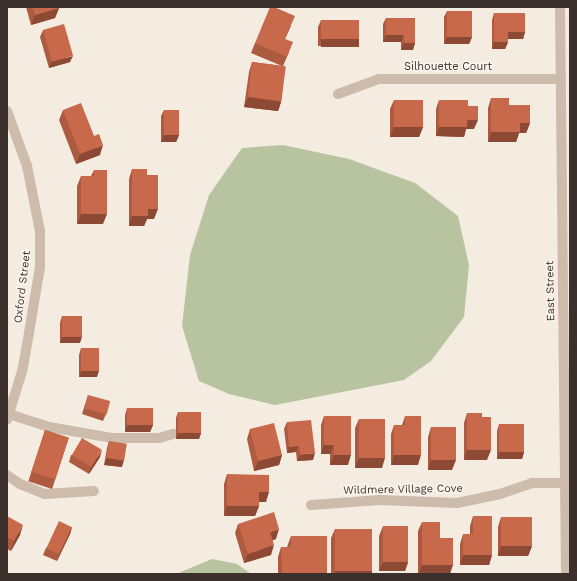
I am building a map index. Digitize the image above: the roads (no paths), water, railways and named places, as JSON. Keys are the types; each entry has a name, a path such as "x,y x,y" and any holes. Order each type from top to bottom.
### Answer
{"street":[{"name":"East Street","path":"560,7 567,386 565,483 566,574"},
{"name":"Silhouette Court","path":"338,94 379,79 561,79"},
{"name":"Oxford Street","path":"7,111 27,166 40,231 40,267 23,368 8,417"},
{"path":"8,417 50,427 113,438 159,438 173,434"},
{"path":"7,475 20,484 45,494 94,491"},
{"name":"Wildmere Village Cove","path":"312,505 380,500 457,503 500,494 532,483 565,483"}]}
